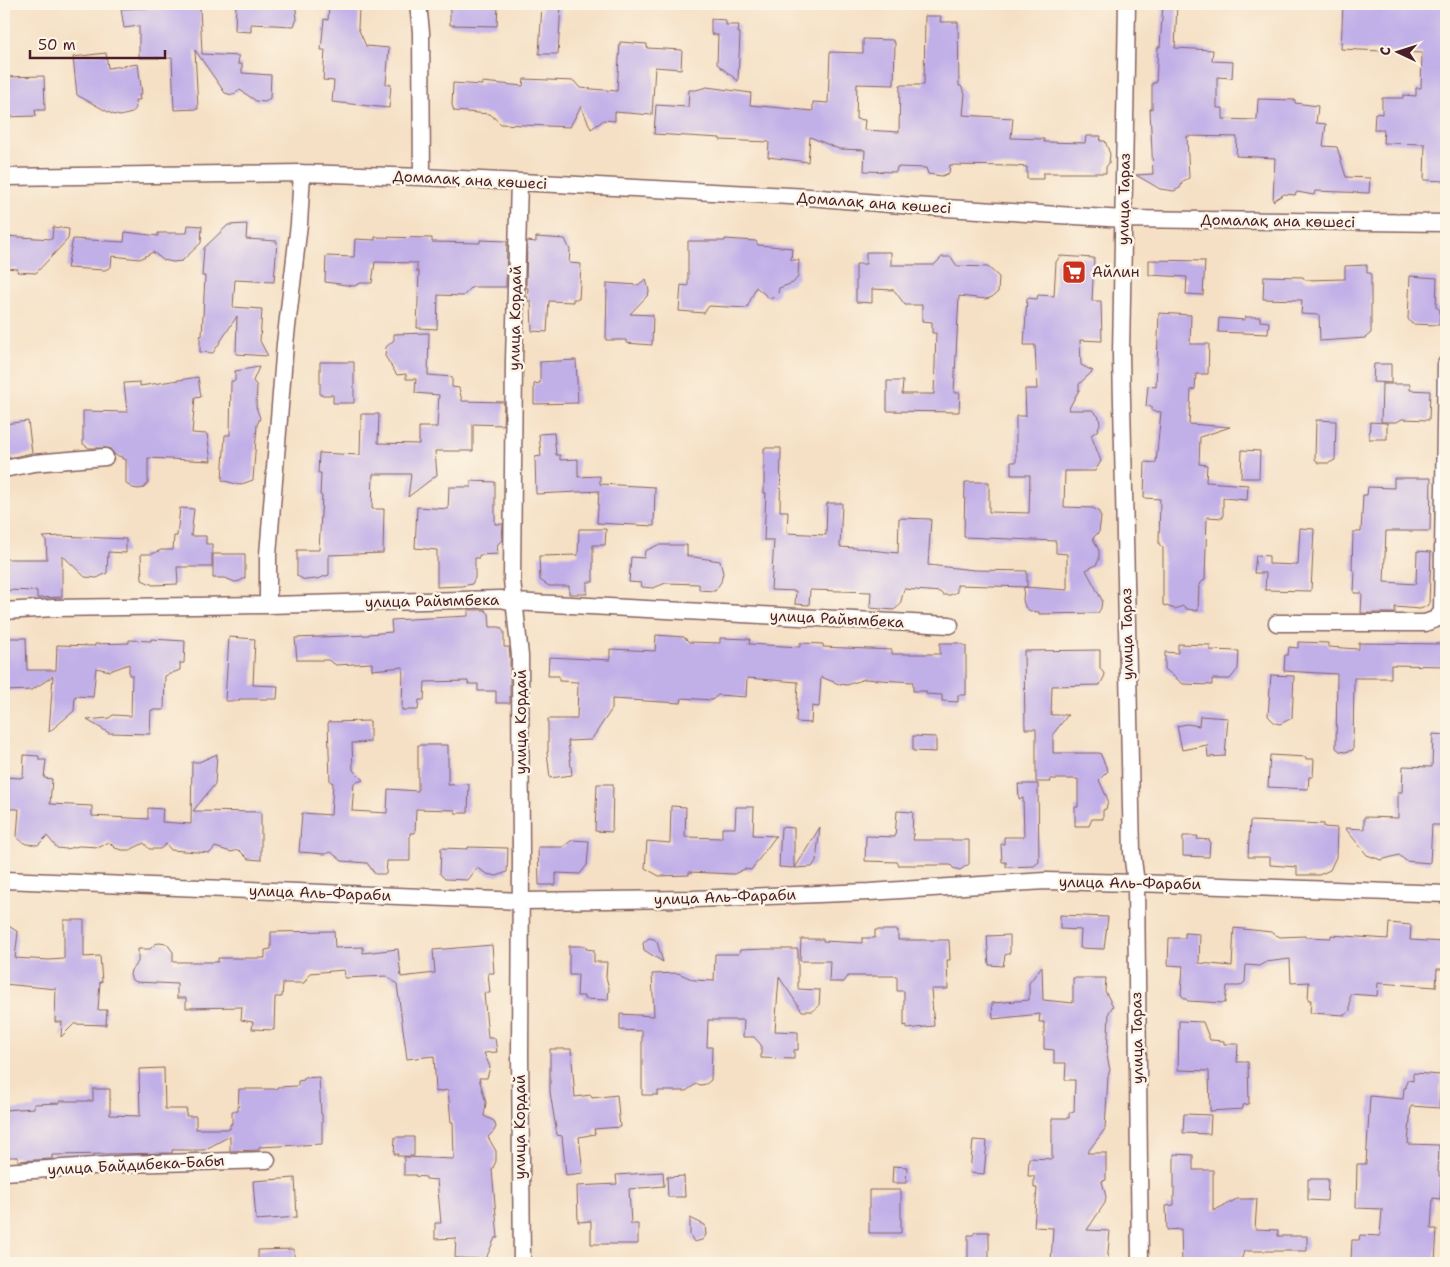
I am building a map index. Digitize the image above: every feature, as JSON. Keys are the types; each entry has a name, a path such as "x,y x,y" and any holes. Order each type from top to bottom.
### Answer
{"street":[{"path":"418,4 421,32 422,176"},
{"name":"улица Тараз","path":"1127,4 1121,356 1132,852 1136,883 1140,1263"},
{"path":"268,606 270,536 285,344 299,224 302,173"},
{"name":"Домалақ ана көшесі","path":"4,176 302,173 422,176 809,197 912,206 1124,219 1446,223"},
{"name":"улица Кордай","path":"519,182 512,580 520,656 522,1263"},
{"path":"1277,623 1425,623 1436,618 1442,612 1446,364"},
{"path":"4,469 34,463 105,457"},
{"name":"улица Райымбека","path":"4,611 54,608 268,606 501,599 514,602 950,625"},
{"name":"улица Аль-Фараби","path":"4,880 521,901 693,899 1045,881 1446,894"},
{"name":"улица Байдибека-Бабы","path":"4,1172 124,1164 267,1160"}],"building":[{"path":"236,4 291,4 296,9 297,19 294,26 251,24 251,32 235,31"},
{"path":"450,4 498,4 497,26 450,25"},
{"path":"542,4 561,4 558,54 539,54"},
{"path":"1163,4 1177,4 1175,48 1213,50 1212,61 1233,62 1232,78 1217,77 1217,108 1223,108 1223,119 1257,120 1258,99 1295,100 1295,103 1318,106 1316,123 1326,124 1323,146 1337,147 1346,177 1370,178 1369,193 1315,191 1314,195 1297,192 1295,195 1284,194 1273,201 1275,158 1236,156 1237,137 1187,136 1189,178 1183,181 1180,188 1174,191 1160,189 1136,175 1153,174 1150,109 1152,109 1152,83 1156,83"},
{"path":"1343,4 1404,6 1404,4 1446,4 1446,181 1424,180 1425,144 1383,143 1384,130 1374,130 1375,113 1382,114 1382,98 1403,98 1403,95 1416,96 1416,88 1421,88 1422,53 1341,49"},
{"path":"329,6 359,8 358,28 366,46 389,48 386,84 391,84 389,108 332,102 334,81 323,80 325,50 321,50 324,19 328,20"},
{"path":"200,7 202,54 239,56 238,64 242,64 242,73 271,75 270,98 265,102 256,101 240,90 232,95 225,93 195,50 198,109 174,110 172,58 139,58 139,26 124,28 121,9"},
{"path":"925,16 941,16 940,22 958,22 959,86 961,86 965,94 963,115 1013,118 1011,138 1044,139 1044,142 1085,143 1086,136 1101,136 1100,141 1105,141 1110,154 1106,173 1043,173 1043,179 1027,179 1027,167 950,165 949,173 942,176 928,174 926,168 897,167 896,172 864,171 865,150 839,149 810,137 808,162 768,157 769,142 654,134 656,105 688,107 689,90 707,87 751,93 750,105 813,111 813,102 828,103 830,52 863,53 863,39 893,40 895,42 894,85 857,84 856,119 865,120 864,130 899,132 900,85 924,85"},
{"path":"711,19 726,20 726,25 739,25 738,81 717,64 718,35 711,34"},
{"path":"620,42 647,44 647,48 682,50 681,69 655,67 652,115 615,112 615,121 604,120 591,129 581,106 570,127 501,124 490,114 454,111 452,105 453,83 482,85 482,82 523,86 524,79 574,81 580,88 617,91"},
{"path":"106,53 108,68 138,64 142,94 139,94 140,100 135,100 136,108 132,113 120,116 112,114 77,95 73,57"},
{"path":"44,76 45,110 35,110 36,116 4,117 4,77"},
{"path":"247,224 246,239 277,241 274,282 235,280 233,307 262,309 260,341 268,356 236,354 237,316 213,353 200,352 205,276 202,276 204,248 228,225"},
{"path":"188,225 202,226 201,243 182,261 163,260 153,252 140,259 112,256 111,267 105,270 67,268 73,239 124,242 125,232 158,236 158,233 187,233"},
{"path":"53,227 69,229 68,239 36,273 17,272 18,269 5,268 4,236 52,239"},
{"path":"375,237 432,238 432,242 480,243 480,240 507,241 506,287 472,287 463,296 438,295 437,329 417,328 419,272 417,272 417,263 375,262 372,283 361,283 354,286 325,282 326,256 354,257 355,239 375,240"},
{"path":"536,237 565,239 570,250 569,263 581,264 579,299 573,299 573,302 549,301 547,332 532,331 531,301 527,301 527,241 536,242"},
{"path":"725,239 756,241 758,245 792,248 791,260 799,260 798,277 793,283 779,288 778,294 774,298 769,298 756,287 747,308 709,306 704,313 679,311 681,285 688,286 688,241 725,241"},
{"path":"866,252 891,252 891,265 934,265 942,257 951,257 957,266 988,267 999,277 998,292 992,297 986,299 959,296 954,393 960,393 959,412 887,411 887,381 903,381 902,394 934,394 936,333 932,333 932,322 922,321 922,305 905,305 894,290 872,289 872,303 856,302 856,264 866,264"},
{"path":"1060,256 1094,258 1092,301 1101,301 1102,341 1080,340 1081,365 1093,371 1079,384 1079,390 1068,410 1092,410 1099,417 1100,424 1097,431 1091,435 1101,461 1095,471 1065,471 1064,507 1093,508 1099,512 1101,517 1099,532 1093,538 1099,551 1099,560 1096,565 1086,570 1102,600 1098,613 1039,614 1039,612 1030,611 1025,607 1023,600 1024,587 1067,590 1067,554 1056,553 1056,541 964,537 965,482 989,482 989,512 1029,513 1030,475 1011,475 1011,462 1016,462 1016,416 1026,416 1025,389 1037,389 1035,345 1024,345 1027,298 1037,299 1038,295 1054,296 1056,262"},
{"path":"1149,260 1205,261 1203,295 1186,294 1187,277 1149,275"},
{"path":"1367,265 1367,273 1371,273 1371,333 1365,338 1320,341 1319,315 1301,314 1302,300 1263,299 1264,276 1303,277 1305,280 1345,279 1345,266"},
{"path":"1410,276 1437,278 1436,307 1440,310 1439,325 1412,324 1408,319"},
{"path":"646,279 648,295 630,314 653,315 652,345 626,343 626,340 606,340 607,283 638,285"},
{"path":"1159,313 1191,315 1190,344 1209,344 1208,374 1196,374 1195,389 1191,390 1189,424 1230,427 1200,437 1199,464 1207,465 1206,482 1248,485 1247,500 1223,498 1223,518 1207,517 1205,579 1199,585 1198,611 1187,609 1183,606 1175,609 1163,605 1163,548 1159,544 1160,499 1144,498 1145,462 1156,463 1161,412 1152,411 1152,407 1146,406 1148,386 1156,387"},
{"path":"1245,317 1260,317 1260,321 1269,322 1268,334 1218,332 1219,318 1245,320"},
{"path":"429,333 428,375 452,377 452,387 459,388 462,401 504,402 503,425 473,424 473,451 435,451 437,475 408,497 411,474 373,474 372,509 384,509 383,553 329,555 329,575 305,580 297,576 297,550 319,550 322,496 320,495 321,473 318,473 319,453 360,455 361,414 379,414 378,443 419,444 419,427 437,427 439,395 415,393 416,379 406,379 406,374 397,375 385,356 386,347 394,340 394,334"},
{"path":"576,360 578,403 534,404 534,384 540,383 540,362"},
{"path":"320,362 354,362 354,403 333,403 333,395 320,395"},
{"path":"1374,364 1391,364 1391,383 1373,382"},
{"path":"259,367 253,381 257,386 256,407 260,418 257,425 253,480 239,485 222,480 225,435 230,435 231,381 235,381 235,371"},
{"path":"198,377 201,397 195,398 192,433 207,434 211,461 148,458 148,483 144,488 138,489 126,484 126,459 115,455 109,448 89,448 83,444 83,411 127,412 124,383 140,382 140,386"},
{"path":"1382,384 1410,384 1410,390 1430,391 1429,420 1402,419 1397,422 1381,422"},
{"path":"1316,420 1336,421 1335,460 1329,463 1318,463 1315,459"},
{"path":"28,421 32,453 4,459 4,424"},
{"path":"1370,422 1387,423 1387,439 1369,439"},
{"path":"554,433 556,455 560,455 560,460 578,459 578,477 600,476 600,484 655,487 654,526 597,523 599,491 536,494 535,457 541,456 539,434"},
{"path":"764,448 781,448 780,511 788,511 787,533 826,535 827,503 842,503 840,547 898,553 899,518 931,519 928,565 974,570 1027,571 1027,587 957,585 957,592 950,595 943,595 940,592 904,589 900,605 894,610 870,608 871,592 810,590 809,605 795,604 796,591 771,590 774,540 764,540 766,493 764,493"},
{"path":"1242,450 1260,451 1259,478 1241,478"},
{"path":"1394,478 1431,478 1430,531 1386,531 1384,582 1416,584 1417,551 1431,552 1429,604 1420,609 1395,607 1395,613 1361,613 1362,593 1354,593 1355,571 1352,570 1353,532 1361,532 1363,495 1367,495 1368,487 1394,488"},
{"path":"471,481 495,482 495,524 503,524 502,540 497,545 498,554 479,555 479,558 475,558 475,578 472,584 437,587 437,550 415,548 417,507 448,509 449,487 471,487"},
{"path":"180,508 194,509 191,536 206,536 206,544 212,544 212,567 177,567 178,584 153,585 142,580 141,554 173,550 174,536 177,536"},
{"path":"1300,528 1314,529 1311,591 1265,590 1266,573 1254,573 1256,555 1269,556 1269,564 1298,565"},
{"path":"579,529 606,529 605,545 593,545 593,582 587,582 587,594 569,594 569,586 549,586 540,580 539,556 578,555"},
{"path":"43,537 126,539 126,553 108,552 107,573 97,578 85,577 62,555 62,597 37,598 37,591 4,590 4,559 47,559 46,540"},
{"path":"658,545 687,545 687,556 720,561 723,573 721,582 715,591 699,590 699,584 666,583 653,588 642,587 641,583 629,582 631,557 644,558 645,551"},
{"path":"213,554 245,554 245,578 235,582 225,578 213,578"},
{"path":"468,610 485,610 489,614 490,627 500,627 504,632 504,647 509,647 510,657 510,703 496,703 496,691 478,691 478,684 468,684 468,681 425,682 424,700 419,700 418,710 402,710 403,667 372,670 372,663 336,665 328,660 297,660 295,638 369,635 392,632 391,620 468,616"},
{"path":"656,635 684,637 689,642 720,643 720,638 750,639 749,644 800,647 800,643 823,644 823,647 892,650 892,654 940,654 940,643 958,643 966,646 966,695 958,695 958,702 942,701 942,695 926,694 926,691 913,691 913,682 865,679 847,685 821,677 819,707 812,706 811,723 796,722 798,682 747,678 746,697 718,695 712,700 682,698 681,703 612,699 612,709 591,740 568,741 572,775 550,778 547,752 548,719 577,719 578,682 559,681 559,676 548,676 549,657 610,660 610,649 655,651"},
{"path":"229,637 255,639 253,685 278,686 277,699 225,701"},
{"path":"4,638 26,638 27,670 56,670 57,645 95,646 95,644 129,643 129,640 151,641 151,639 185,641 184,663 180,663 180,670 165,676 164,710 151,710 150,734 109,733 87,720 109,718 113,715 131,716 132,675 129,675 129,664 110,671 96,668 93,697 75,696 74,711 49,732 53,676 32,690 4,691"},
{"path":"1298,642 1328,643 1328,647 1359,649 1359,643 1446,644 1446,666 1391,665 1391,678 1354,678 1353,750 1345,752 1336,748 1337,674 1284,671 1285,655 1288,655 1289,647 1298,648"},
{"path":"1178,644 1210,645 1210,650 1239,651 1238,669 1230,679 1212,679 1212,685 1183,684 1165,669 1165,652 1178,653"},
{"path":"1100,650 1100,668 1105,675 1100,685 1052,686 1051,715 1068,715 1053,734 1053,753 1100,753 1108,771 1099,780 1108,800 1106,809 1103,810 1103,819 1092,819 1089,826 1075,826 1075,807 1078,807 1078,779 1050,779 1051,782 1036,782 1036,729 1025,729 1024,651"},
{"path":"1271,675 1294,676 1292,718 1280,724 1275,723 1268,716"},
{"path":"1200,716 1228,718 1225,756 1208,757 1207,745 1182,750 1177,726 1187,724 1199,726"},
{"path":"370,721 370,742 352,743 353,770 363,780 354,783 352,811 387,813 388,789 418,791 418,745 448,745 448,785 469,784 468,813 455,813 455,810 416,809 415,833 410,833 410,861 387,861 386,874 375,874 367,863 342,861 331,852 325,854 299,852 302,813 331,815 333,783 330,781 328,722"},
{"path":"1433,734 1446,735 1446,825 1432,825 1430,863 1406,861 1399,855 1381,860 1367,855 1345,828 1364,829 1364,817 1398,818 1398,792 1402,792 1403,766 1432,767"},
{"path":"913,736 936,737 936,752 913,751"},
{"path":"217,754 215,784 193,811 261,812 261,860 248,859 239,850 231,852 215,847 210,853 171,850 166,844 160,849 149,849 144,843 130,850 122,850 115,848 109,842 100,847 79,846 66,849 57,848 47,836 38,845 26,844 18,839 17,836 19,809 4,809 4,777 23,777 24,755 39,756 39,760 46,760 44,778 52,779 50,804 92,806 92,816 148,819 148,808 163,809 162,822 191,824 192,762 199,762"},
{"path":"1270,755 1314,759 1313,777 1309,777 1308,789 1268,787"},
{"path":"597,784 613,784 612,832 595,831"},
{"path":"1018,784 1038,784 1039,862 1034,866 1006,867 1006,862 1002,862 1001,844 1004,844 1004,837 1024,837 1023,798 1019,799"},
{"path":"671,806 686,807 685,837 722,838 722,828 735,828 736,807 754,807 753,835 776,836 751,870 745,869 734,874 689,872 689,875 659,876 645,868 647,841 670,843"},
{"path":"897,811 913,812 913,840 969,840 969,864 960,870 953,868 951,865 898,865 898,862 865,861 866,836 895,837"},
{"path":"1250,821 1324,824 1324,827 1337,828 1336,857 1330,870 1319,875 1297,875 1297,867 1270,865 1270,857 1248,857"},
{"path":"781,827 794,828 794,868 779,867"},
{"path":"820,827 816,861 812,867 795,868"},
{"path":"1183,836 1198,836 1197,839 1210,840 1209,857 1183,856"},
{"path":"572,840 589,841 587,865 580,874 556,873 556,885 539,885 538,847 563,847"},
{"path":"468,847 508,848 507,872 497,876 487,874 477,868 468,880 445,879 440,874 441,848 468,849"},
{"path":"1060,915 1108,917 1104,949 1080,948 1081,930 1060,929"},
{"path":"64,920 84,920 84,957 100,956 102,982 100,982 98,1010 107,1010 106,1025 74,1024 61,1037 62,1022 55,1022 56,989 4,984 4,923 18,932 15,958 49,960 64,959"},
{"path":"1389,923 1411,925 1410,940 1444,942 1443,969 1437,969 1436,987 1378,983 1377,996 1350,994 1350,1011 1345,1015 1310,1013 1311,1000 1308,1000 1309,982 1291,983 1290,959 1266,962 1259,966 1246,965 1245,982 1240,986 1227,986 1225,1003 1188,1001 1181,995 1183,966 1168,965 1169,938 1185,938 1185,933 1200,934 1199,963 1232,966 1234,928 1271,932 1280,937 1331,938 1331,935 1388,939"},
{"path":"875,930 898,930 898,940 949,940 950,960 947,960 948,989 931,989 934,1026 907,1029 907,1025 904,1026 904,991 897,991 897,976 848,976 844,982 829,982 830,961 800,961 801,939 862,943 862,938 875,938"},
{"path":"334,931 335,948 363,947 363,953 398,949 401,977 435,973 433,950 492,945 494,973 488,973 490,993 484,993 488,1038 495,1038 497,1052 484,1053 490,1067 487,1078 479,1078 486,1103 484,1116 494,1121 496,1127 488,1137 496,1151 496,1161 492,1170 498,1238 495,1238 487,1256 483,1259 455,1258 456,1238 435,1239 435,1223 441,1223 437,1180 426,1179 426,1177 416,1175 404,1175 404,1157 454,1159 453,1122 451,1122 448,1090 436,1092 434,1056 407,1059 397,984 387,976 345,978 344,970 310,973 304,983 283,983 282,997 275,997 274,1030 252,1029 253,1022 241,1020 242,1007 186,1008 186,998 177,998 177,984 137,982 132,980 130,975 131,970 138,962 138,949 150,949 159,943 167,944 173,952 173,962 218,962 218,958 265,958 265,950 271,949 271,932"},
{"path":"1010,935 1010,953 1005,955 1003,966 989,965 987,936"},
{"path":"649,938 657,942 663,962 644,950 643,943"},
{"path":"569,946 586,946 586,949 594,950 594,962 607,962 608,1000 584,999 584,996 577,996 578,975 569,975"},
{"path":"798,949 798,989 820,990 819,1006 813,1011 802,1011 779,977 775,1031 798,1032 798,1050 794,1050 794,1059 761,1058 761,1045 754,1037 743,1037 744,1020 708,1020 707,1047 712,1047 711,1080 706,1084 696,1084 686,1091 658,1091 658,1095 642,1095 642,1031 620,1030 620,1014 654,1016 652,974 678,973 694,980 714,981 715,954 739,954 740,950"},
{"path":"1042,966 1043,1000 1073,1003 1073,978 1106,978 1105,991 1113,1006 1109,1012 1107,1056 1110,1070 1105,1129 1087,1153 1106,1153 1106,1180 1102,1181 1106,1197 1105,1203 1087,1230 1110,1231 1107,1263 1051,1263 1053,1228 1034,1227 1037,1188 1034,1188 1034,1176 1028,1176 1029,1158 1052,1159 1052,1118 1069,1118 1069,1113 1074,1112 1075,1080 1065,1080 1066,1063 1054,1063 1054,1050 1044,1049 1044,1022 1039,1022 1040,1014 993,1019 992,1003 1029,1000 1029,983"},
{"path":"1179,1021 1203,1022 1210,1040 1224,1041 1224,1044 1238,1044 1237,1062 1248,1062 1249,1104 1243,1105 1243,1109 1210,1111 1209,1071 1178,1070"},
{"path":"550,1049 571,1049 575,1097 591,1095 592,1098 617,1095 620,1127 594,1129 595,1134 579,1137 583,1173 566,1175 562,1136 557,1135 550,1092"},
{"path":"164,1068 165,1109 187,1109 186,1116 196,1116 196,1129 230,1129 232,1111 238,1111 239,1089 277,1089 277,1087 298,1086 298,1081 304,1080 304,1078 319,1077 322,1144 259,1147 259,1150 230,1151 230,1136 204,1150 172,1150 172,1153 52,1155 52,1159 18,1161 18,1157 4,1157 4,1110 34,1108 34,1104 60,1103 60,1101 93,1101 93,1089 110,1089 110,1115 140,1116 139,1069"},
{"path":"1413,1073 1441,1075 1439,1108 1411,1106 1408,1144 1439,1145 1440,1199 1433,1198 1431,1229 1437,1229 1435,1263 1365,1263 1366,1260 1351,1259 1352,1240 1359,1240 1360,1235 1380,1236 1382,1209 1356,1208 1357,1164 1366,1164 1370,1096 1403,1099 1407,1080 1413,1081"},
{"path":"1184,1114 1211,1115 1210,1134 1183,1133"},
{"path":"395,1137 414,1137 414,1156 397,1156 398,1154 394,1154"},
{"path":"973,1140 987,1141 984,1174 970,1173"},
{"path":"1174,1154 1193,1155 1193,1170 1213,1170 1213,1211 1237,1199 1257,1199 1255,1229 1278,1230 1278,1236 1307,1236 1307,1251 1244,1251 1242,1258 1237,1261 1182,1263 1181,1229 1167,1230 1166,1206 1174,1205"},
{"path":"893,1166 907,1167 906,1183 892,1183"},
{"path":"663,1172 664,1186 629,1189 631,1224 638,1224 638,1244 591,1244 591,1221 578,1222 577,1186 617,1184 616,1175"},
{"path":"684,1176 685,1197 668,1197 667,1177"},
{"path":"295,1178 297,1217 256,1220 253,1181"},
{"path":"1308,1179 1328,1179 1327,1201 1308,1200"},
{"path":"869,1190 901,1190 901,1233 869,1233"},
{"path":"690,1218 705,1225 706,1235 702,1240 694,1242 690,1235"},
{"path":"975,1232 989,1232 989,1263 968,1263 968,1235 973,1235"},
{"path":"294,1249 294,1263 258,1263 258,1250"}],"place":[{"name":"Айлин","path":"1074,272"}]}
